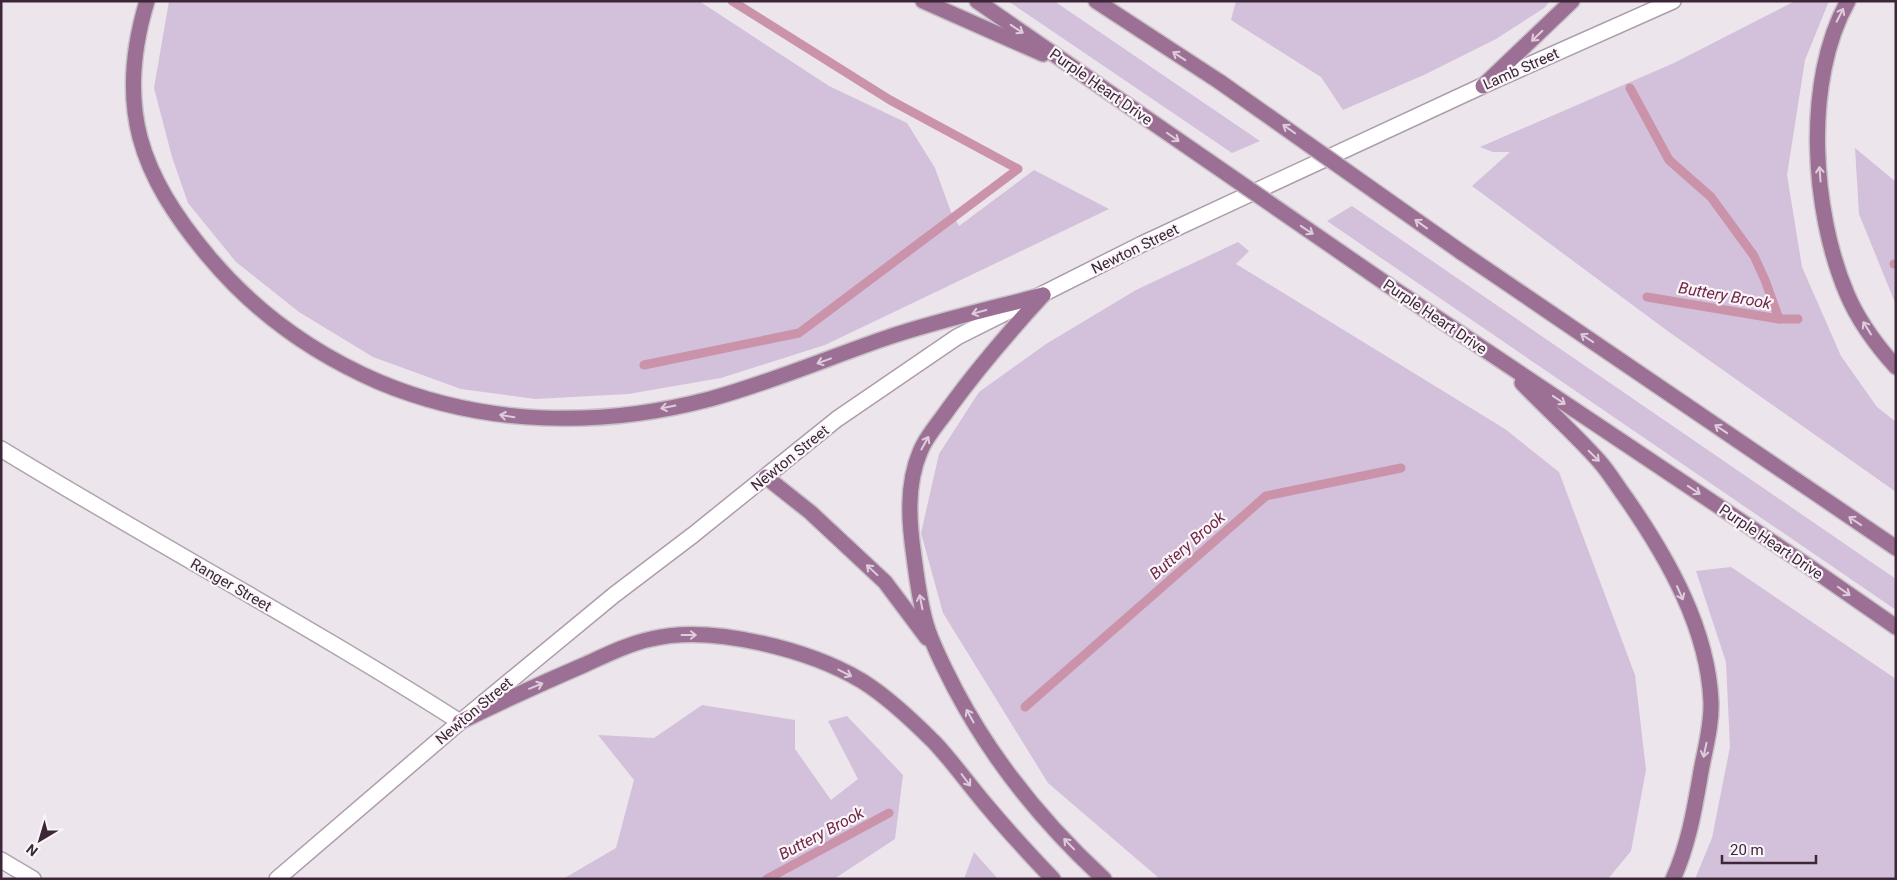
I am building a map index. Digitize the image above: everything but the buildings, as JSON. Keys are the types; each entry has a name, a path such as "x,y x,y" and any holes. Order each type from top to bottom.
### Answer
{"main road":[{"path":"146,1 134,60 134,101 139,141 157,186 185,229 218,267 257,306 302,341 350,369 402,391 457,408 513,418 578,419 644,412 708,400 768,381 887,338 1043,295"},
{"path":"923,1 1072,66"},
{"name":"Purple Heart Drive","path":"977,1 1388,285 1896,627"},
{"path":"1096,1 1220,82 1461,252 1896,548"},
{"path":"1103,1 1120,17"},
{"path":"1483,86 1572,1"},
{"name":"Lamb Street","path":"1370,139 1673,1"},
{"path":"1848,1 1837,20 1824,62 1819,125 1822,201 1831,250 1848,295 1868,330 1896,367"},
{"name":"Newton Street","path":"277,879 460,722 614,595 766,477 837,419 957,337 1142,244 1370,139"},
{"path":"935,649 922,609 911,533 911,494 920,452 928,437 976,371 1043,295"},
{"path":"1498,359 1600,462 1665,562 1692,618 1703,651 1710,685 1710,722 1693,818 1687,842 1673,879"},
{"name":"Ranger Street","path":"1,449 113,517 392,679 460,722"},
{"path":"766,477 810,512 885,582 935,649 976,727 999,763 1066,841 1104,879"},
{"path":"460,722 525,690 652,638 707,636 774,647 813,659 846,673 878,692 940,749 1014,837 1054,879"},
{"path":"1,860 33,879"}],"shaded area":[{"path":"169,1 699,1 829,86 907,123 935,168 951,212 959,226 1034,170 1109,209 825,345 721,378 628,394 535,399 461,389 373,357 299,312 236,262 188,203 172,157 154,88"},
{"path":"1008,1 1054,1 1260,141 1232,153"},
{"path":"1236,1 1550,1 1544,8 1496,39 1426,74 1343,110 1321,77 1231,20"},
{"path":"1795,1 1829,1 1805,60 1787,175 1802,267 1841,356 1877,407 1896,422 1896,492 1669,332 1472,186 1510,152 1493,152 1480,147 1674,63"},
{"path":"1855,148 1896,182 1896,305 1859,214"},
{"path":"1352,206 1896,579 1896,610 1327,221"},
{"path":"1238,242 1249,251 1236,264 1505,429 1559,472 1635,675 1646,770 1631,851 1608,879 1160,879 1048,783 943,613 921,533 939,454 979,392 1046,344 1136,290"},
{"path":"1731,567 1896,679 1896,879 1695,879 1712,838 1730,747 1726,662 1696,571"},
{"path":"702,705 795,720 795,749 831,800 858,779 828,721 847,716 903,775 895,839 834,879 563,879 616,848 634,780 598,735 654,738"},
{"path":"974,852 998,879 964,879"}],"waterway":[{"path":"644,365 799,333 1018,169 890,100 732,1"},
{"path":"1630,88 1669,160 1711,197 1754,256 1779,319"},
{"name":"Buttery Brook","path":"1647,297 1779,319 1798,319"},
{"name":"Buttery Brook","path":"1025,707 1266,496 1401,468"},
{"name":"Buttery Brook","path":"767,879 889,813"}]}
